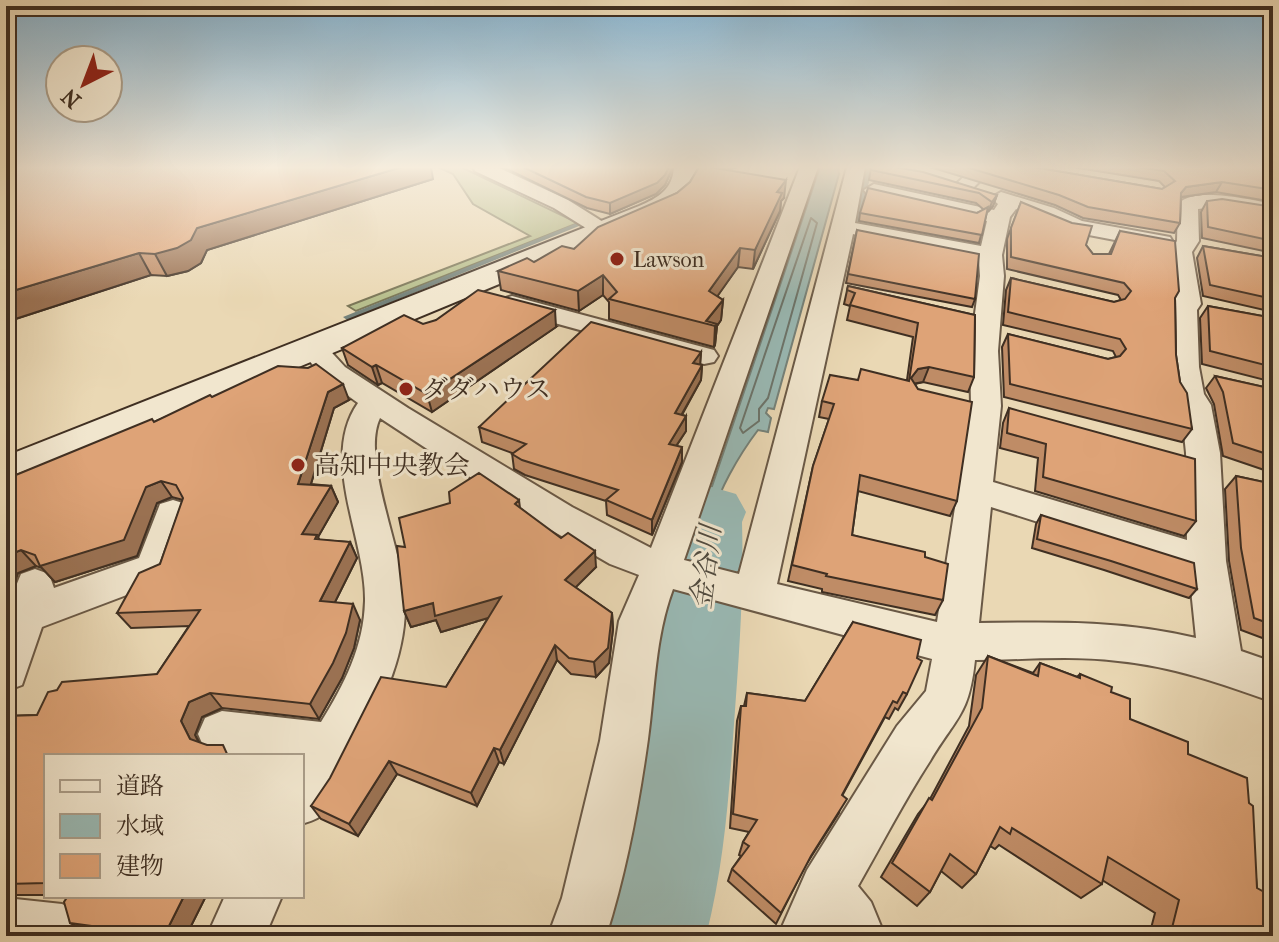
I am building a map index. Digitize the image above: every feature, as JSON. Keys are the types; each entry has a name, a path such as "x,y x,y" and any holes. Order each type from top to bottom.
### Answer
{"street":[{"path":"573,211 605,230"},
{"path":"6,473 466,288 646,211"},
{"path":"577,936 590,898 624,741 640,621 669,572 671,544 793,211"},
{"path":"746,593 847,211"},
{"path":"856,936 851,922 816,913 914,742 945,703 977,490 986,407 984,351 1001,271 1005,211"},
{"path":"1032,211 1047,212 1076,226 1200,248"},
{"path":"1188,211 1189,238 1200,248"},
{"path":"857,229 1001,271"},
{"path":"1095,258 1103,231"},
{"path":"1200,248 1181,255 1202,307 1184,310 1201,375 1189,395 1196,405 1204,466 1207,561 1221,663"},
{"path":"466,288 479,295 704,356"},
{"path":"313,349 335,373 375,401 559,517 669,572 927,640 956,643 1115,642 1221,663 1273,682"},
{"path":"304,796 332,747 372,665 384,622 385,594 363,494 360,460 361,423 375,401"},
{"path":"1172,453 1237,477"},
{"path":"977,490 1207,561"},
{"path":"6,671 30,600 155,568 173,513"},
{"path":"222,734 332,747"},
{"path":"236,936 253,898"},
{"path":"6,927 62,933"}],"green space":[{"path":"485,211 553,211 578,223 356,311 348,306 530,236"}],"water":[{"path":"805,211 829,211 774,409 768,408 766,413 771,418 768,432 758,430 729,475 717,501 712,530 724,572 693,564 707,501"}],"building":[{"path":"6,211 254,211 197,228 191,240 177,248 155,254 139,253 6,293"},
{"path":"635,211 773,211 755,250 740,248 709,291 723,300 706,321 717,324 715,326 609,299 617,292 603,275 578,291 498,271 527,258 534,262 562,246 574,249 598,227"},
{"path":"861,211 987,211 982,235"},
{"path":"1018,211 1043,211 1072,223 1092,226 1086,245 1093,254 1111,254 1120,231 1175,241 1179,291 1175,298 1176,355 1180,382 1187,393 1192,429 1010,384 1008,334 1108,359 1120,356 1126,349 1120,339 1008,312 1011,278 1114,302 1125,299 1131,291 1124,283 1011,257 1011,228"},
{"path":"1111,211 1180,211 1180,223"},
{"path":"1207,211 1273,211 1273,241 1208,227"},
{"path":"857,230 979,254 975,299 848,274"},
{"path":"1203,246 1273,258 1273,299 1210,285"},
{"path":"848,286 975,315 974,377 929,367 918,369 911,378 918,389 972,402 957,501 860,475 852,535 925,552 925,557 948,564 943,600 826,576 792,565 813,466 834,404 822,401 830,375 858,380 861,369 909,381 918,323 850,305 855,293 847,290"},
{"path":"478,290 555,310 427,394 376,365 372,367 342,348 404,315 423,324 436,320"},
{"path":"1208,306 1273,318 1273,367 1210,351"},
{"path":"591,322 701,352 693,363 702,365 675,413 686,416 669,444 682,447 652,520 606,500 618,490 522,460 512,454 526,444 479,427"},
{"path":"316,364 343,384 328,392 298,484 331,486 302,534 317,535 315,539 350,542 320,601 353,604 346,633 310,704 210,693 189,702 181,721 190,739 207,745 223,745 227,754 44,754 44,883 6,884 6,716 37,715 48,692 57,690 62,682 157,674 200,610 117,613 139,573 160,564 183,498 176,485 161,481 146,487 124,540 40,566 35,555 21,550 6,556 6,479 152,419 154,422 278,366 308,368"},
{"path":"1215,376 1273,389 1273,456 1233,443 1223,392"},
{"path":"1009,408 1195,459 1196,521 1043,477 1046,444 1007,433"},
{"path":"479,473 519,500 515,504 561,538 568,533 595,551 565,580 612,613 608,648 594,662 569,658 555,645 500,750 494,748 471,793 389,761 349,824 311,806 330,778 381,677 446,687 501,597 435,616 433,603 404,611 397,546 405,547 399,518 450,503 449,492"},
{"path":"1236,476 1273,484 1273,625 1254,618 1241,548"},
{"path":"1041,515 1194,563 1197,589 1037,539"},
{"path":"853,622 921,640 917,658 922,661 907,694 903,692 897,703 893,701 842,795 847,799 811,856 781,913 732,869 749,846 743,842 757,820 733,814 741,706 746,706 747,693 805,701"},
{"path":"988,656 1038,676 1040,663 1112,687 1111,692 1130,699 1130,719 1188,742 1188,754 1247,778 1249,803 1253,806 1257,888 1273,897 1273,936 1170,936 1179,900 1108,857 1102,884 1012,828 1010,834 1000,827 976,874 950,854 930,892 892,863 929,798 932,800 982,708"},
{"path":"67,898 183,898 164,936 70,923 64,902"}],"waterway":[{"path":"855,223 858,211"},
{"path":"347,317 582,223"},
{"name":"金谷川","path":"652,936 672,858 680,804 702,623 708,522 712,512"}],"place":[{"name":"Lawson","path":"617,259"},
{"name":"ダダハウス","path":"406,389"},
{"name":"高知中央教会","path":"298,465"}]}
